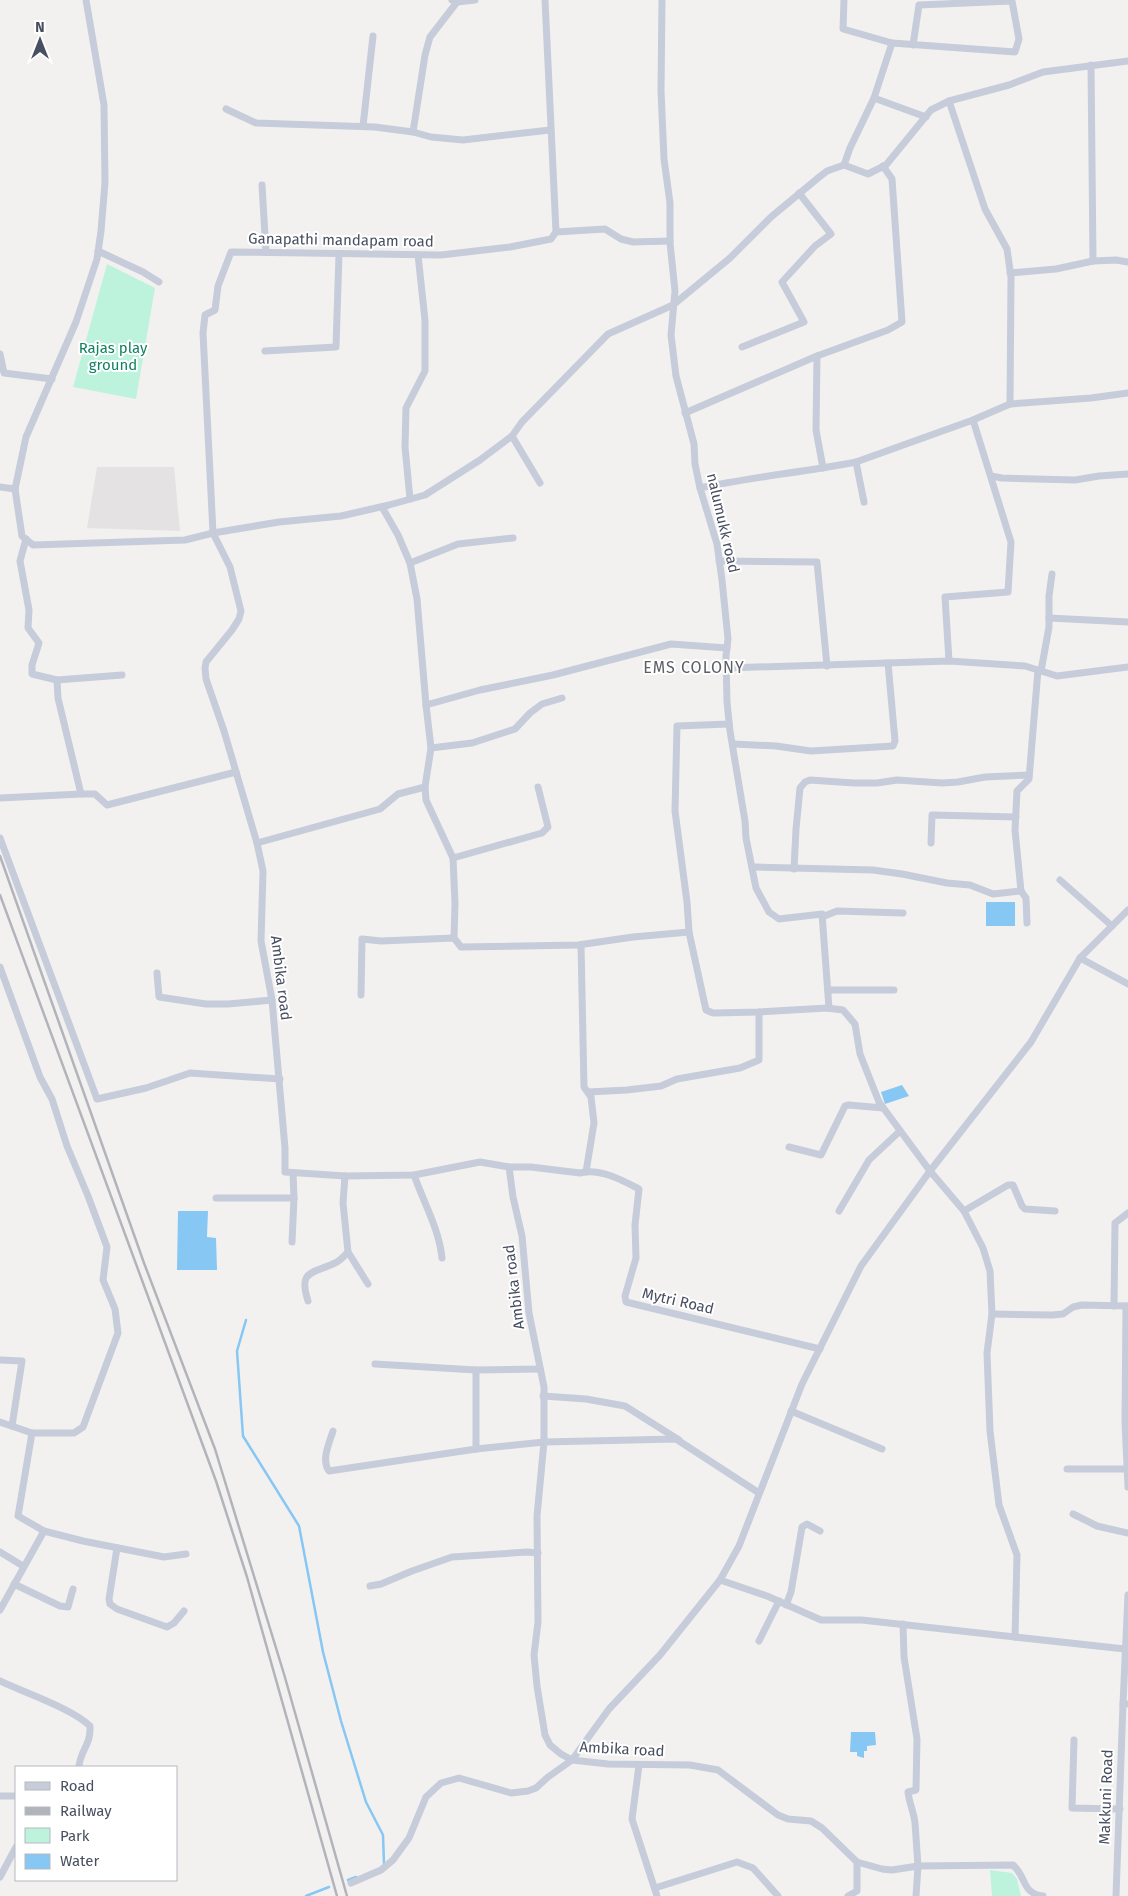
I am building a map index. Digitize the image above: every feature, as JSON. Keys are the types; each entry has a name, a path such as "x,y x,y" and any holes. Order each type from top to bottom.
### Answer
{"street":[{"path":"86,0 104,105 105,183 97,259 76,322 26,437 16,489 22,536 33,545 185,540 213,533 279,522 341,516 425,495 480,460 512,436 522,422 608,334 673,305 730,258 771,217 827,171 844,165 868,174 886,165 931,110 948,101 1009,85 1043,72 1128,62"},
{"path":"414,132 425,55 430,37 455,1 475,0"},
{"path":"545,0 556,232 605,229 621,239 632,242 670,241"},
{"name":"nalumukk road","path":"662,0 661,90 664,158 670,203 670,241 675,291 671,335 676,376 694,444 700,488 717,544 727,617 726,668 729,724 745,821 746,838 756,888 769,912 779,919 822,914 822,917 837,912 903,913"},
{"path":"844,0 843,29 892,43 913,45 1015,52 1019,40 1012,1 919,5 913,45"},
{"path":"363,126 373,36"},
{"path":"844,165 874,98 892,43"},
{"path":"1092,65 1093,261"},
{"path":"874,98 926,117"},
{"path":"948,101 985,209 1007,249 1010,272 1010,404"},
{"path":"226,109 256,123 363,126 463,140 550,130"},
{"path":"685,413 817,356 888,330 902,322 892,179 883,166"},
{"path":"262,185 266,252"},
{"path":"742,347 804,322 782,282 815,246 831,234 799,193"},
{"name":"Ganapathi mandapam road","path":"213,533 203,333 205,315 215,310 218,286 231,252 441,256 510,247 551,239 556,232"},
{"path":"98,251 144,272 159,282"},
{"path":"265,351 336,347 339,254"},
{"path":"410,499 405,447 406,408 425,371 425,320 418,255"},
{"path":"1010,272 1056,268 1093,261 1116,260 1128,262"},
{"path":"0,354 4,373 52,379"},
{"path":"817,356 816,430 823,468"},
{"path":"700,488 856,462 973,420 1010,404 1091,398 1128,393"},
{"path":"949,661 945,597 1008,592 1011,542 973,420"},
{"path":"512,436 540,483"},
{"path":"856,462 864,502"},
{"path":"991,476 1075,480 1128,474"},
{"path":"0,487 16,489"},
{"path":"382,507 398,535 410,563 417,599 426,704 432,748 425,788 426,800 453,858 456,903 454,938 461,946 582,945 634,937 689,932"},
{"name":"Ambika road","path":"213,533 230,567 241,611 239,619 232,630 206,662 206,679 224,731 257,843 263,871 261,941 272,1000 286,1148 286,1172 293,1173"},
{"path":"410,563 458,544 513,538"},
{"path":"26,539 20,561 29,610 28,628 39,643 32,665 32,674 57,680 122,674"},
{"path":"719,561 817,562 827,666"},
{"path":"1027,923 1026,898 1021,891 1015,830 1017,791 1029,779 1039,670 1048,638 1052,574"},
{"path":"1049,618 1128,622"},
{"path":"426,704 480,690 554,676 671,644 727,648"},
{"path":"726,668 949,661 1025,666 1057,676 1128,667"},
{"path":"732,744 776,746 811,751 893,746 896,741 888,664"},
{"path":"57,680 58,698 81,794"},
{"path":"432,748 472,742 515,729 530,713 542,704 562,698"},
{"path":"729,724 677,726 675,811 689,932 706,1010 713,1013 830,1008 843,1010 855,1024 860,1054 879,1102 930,1171 964,1211 983,1248 990,1271 992,1314 987,1353 990,1431 999,1505 1017,1555 1015,1637"},
{"path":"0,798 95,794 107,805 236,772"},
{"path":"794,868 800,788 805,782 810,780 854,784 897,780 950,783 985,777 1029,775"},
{"path":"453,858 542,833 548,828 538,787"},
{"path":"257,843 380,809 398,794 425,788"},
{"path":"931,843 932,814 1016,817"},
{"path":"0,838 97,1099 146,1088 190,1074 280,1079"},
{"path":"752,867 874,870 947,883 970,885 993,894 1021,891"},
{"path":"1060,880 1112,926"},
{"path":"351,1884 381,1870 393,1860 410,1838 426,1797 441,1783 460,1778 511,1793 519,1793 536,1788 572,1760 609,1710 660,1655 720,1580 739,1546 802,1384 861,1266 930,1171 1031,1042 1080,958 1128,910"},
{"path":"822,917 830,1008"},
{"path":"361,995 362,939 381,941 454,938"},
{"path":"582,945 584,1087 591,1097 594,1123 586,1172"},
{"path":"1080,958 1128,984"},
{"path":"0,967 36,1068 52,1099 67,1146 107,1247 103,1280 116,1309 118,1333 83,1427 74,1433 32,1433 0,1422"},
{"path":"157,973 159,997 186,999 206,1004 272,1000"},
{"path":"828,990 894,990"},
{"path":"588,1092 660,1086 676,1079 740,1068 759,1060 759,1012"},
{"path":"789,1147 821,1155 845,1106 883,1108"},
{"path":"839,1211 869,1160 900,1131"},
{"path":"292,1242 293,1173 345,1176 414,1175 480,1162 510,1168"},
{"name":"Mytri Road","path":"510,1168 531,1167 580,1173 586,1172 617,1178 639,1189 635,1225 636,1258 626,1302 820,1349"},
{"name":"Ambika road","path":"510,1168 513,1197 522,1236 524,1276 529,1313 544,1387 544,1442 536,1516 538,1622 534,1654 536,1686 545,1735 550,1745 560,1754 572,1760 608,1764 690,1765 718,1770 778,1815 788,1819 811,1821 822,1828 857,1862 882,1870 918,1866 1013,1865 1020,1870 1027,1890 1036,1895 1043,1896"},
{"path":"414,1175 438,1235 442,1258"},
{"path":"345,1176 343,1203 348,1252 368,1284"},
{"path":"964,1211 1008,1185 1013,1185 1025,1209 1055,1211"},
{"path":"216,1198 294,1198"},
{"path":"1114,1306 1116,1223 1128,1213"},
{"path":"308,1302 305,1280 310,1274 337,1262 348,1252"},
{"path":"992,1314 1052,1315 1063,1314 1076,1306 1093,1304 1127,1306 1125,1422 1128,1486"},
{"path":"0,1360 22,1361 12,1426"},
{"path":"375,1364 476,1370 540,1369"},
{"path":"476,1370 476,1450"},
{"path":"543,1396 586,1399 625,1406 759,1492"},
{"path":"791,1411 882,1449"},
{"path":"333,1431 325,1456 326,1466 329,1471 544,1442 676,1440 759,1492"},
{"path":"32,1433 18,1516 44,1531 83,1541 164,1557 186,1554"},
{"path":"1067,1469 1127,1469"},
{"path":"1074,1514 1097,1526 1128,1533"},
{"path":"759,1641 782,1603 791,1592 802,1527 806,1524 820,1531"},
{"path":"0,1610 44,1531"},
{"path":"117,1548 109,1598 110,1604 117,1609 167,1628 184,1611"},
{"path":"0,1552 23,1566"},
{"path":"370,1586 382,1584 412,1571 452,1558 527,1552 538,1553"},
{"path":"720,1580 821,1620 862,1620 1125,1649"},
{"path":"14,1584 60,1606 68,1607 73,1590"},
{"name":"Makkuni Road","path":"1116,1896 1128,1595"},
{"path":"903,1624 904,1657 917,1739 916,1790 908,1792 915,1816 918,1866 916,1896"},
{"path":"0,1681 66,1711 90,1726 89,1742 80,1756 79,1766"},
{"path":"1074,1740 1072,1808 1120,1809"},
{"path":"639,1765 632,1819 657,1896"},
{"path":"0,1796 15,1796"},
{"path":"0,1876 15,1849"},
{"path":"655,1888 737,1862 752,1868 778,1896"},
{"path":"848,1896 856,1891 857,1862"}],"shaded area":[{"path":"97,467 174,467 180,531 87,528"}],"green space":[{"name":"Rajas play ground","path":"107,264 155,288 136,399 73,387"},
{"path":"990,1870 1012,1873 1017,1879 1021,1896 992,1896"}],"water":[{"path":"986,902 1015,902 1015,926 986,926"},
{"path":"902,1085 909,1096 885,1104 881,1092"},
{"path":"178,1211 208,1211 207,1237 216,1238 217,1270 177,1270"},
{"path":"851,1732 875,1732 876,1745 867,1746 867,1751 864,1751 864,1758 857,1756 857,1752 850,1752"}],"waterway":[{"path":"246,1320 237,1351 243,1436 299,1526 323,1652 341,1721 366,1802 383,1835 384,1864"},
{"path":"348,1880 356,1877"},
{"path":"306,1896 329,1887"}],"railway":[{"path":"0,856 144,1263 215,1449 284,1674 347,1896"},
{"path":"0,895 216,1481 247,1577 337,1896"}],"district":[{"name":"EMS COLONY","path":"694,667"}]}
